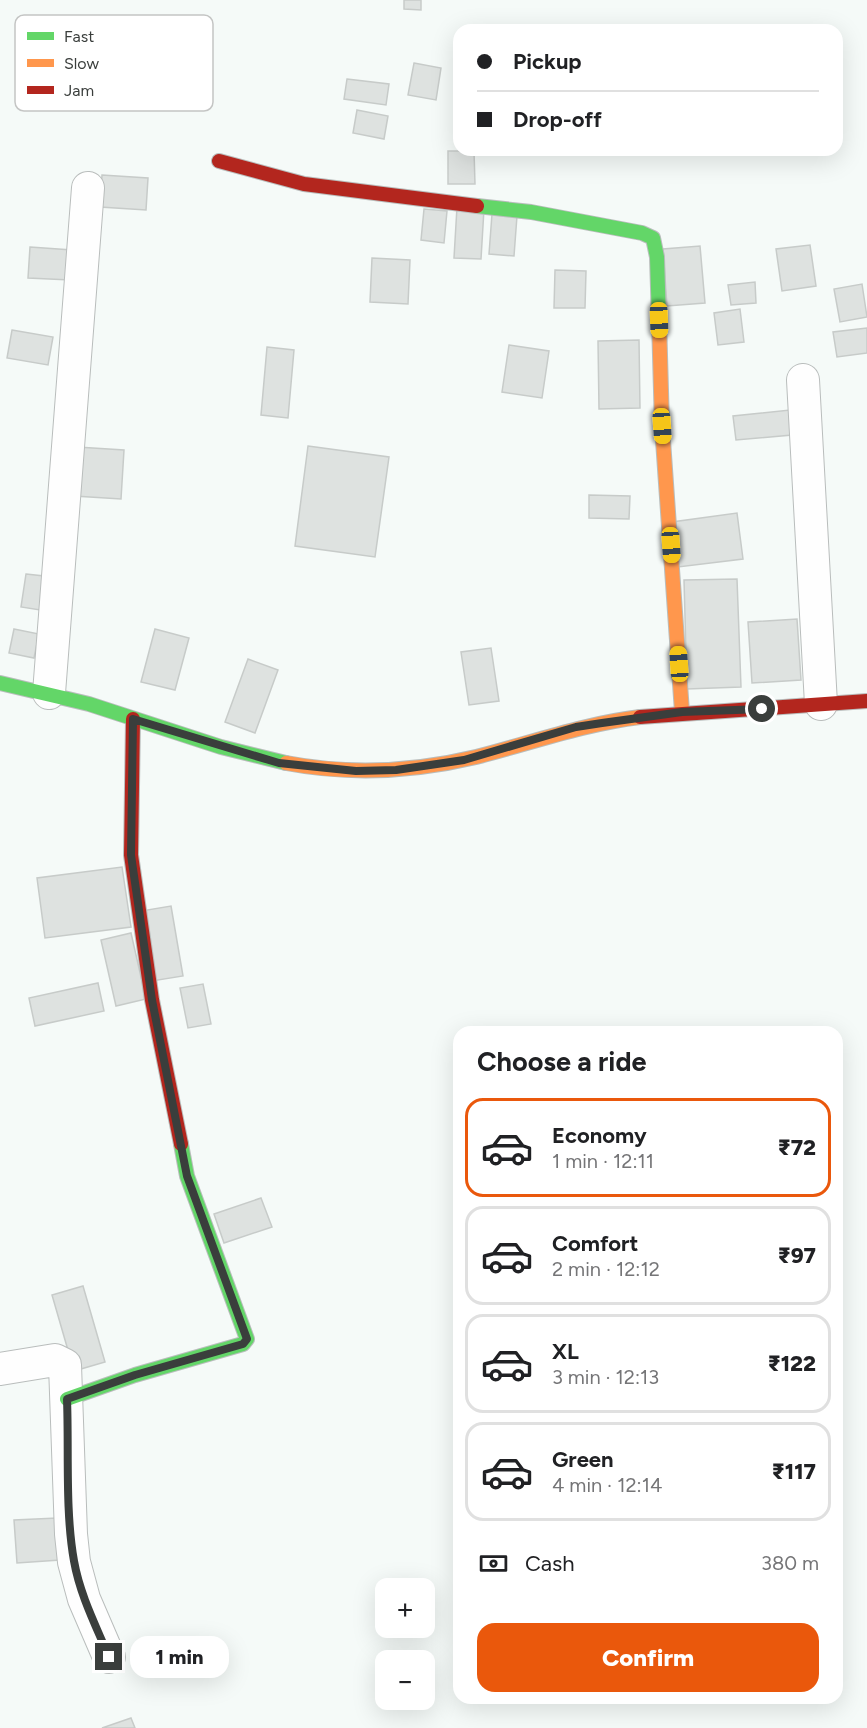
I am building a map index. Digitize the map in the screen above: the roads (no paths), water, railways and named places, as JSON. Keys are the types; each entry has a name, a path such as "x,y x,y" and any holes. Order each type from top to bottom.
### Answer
{"street":[{"path":"219,161 304,184 442,204 531,212 642,233 653,238 657,257 662,426 682,712"},
{"path":"49,693 88,188"},
{"path":"803,380 821,704"},
{"path":"0,683 49,693 279,763 356,771 396,770 464,760 576,727 682,712 867,701"},
{"path":"67,1399 135,1375 243,1344 247,1339 187,1176 152,1000 131,855 133,719"},
{"path":"0,1369 60,1361 65,1365 74,1562 84,1599 109,1657"}]}
